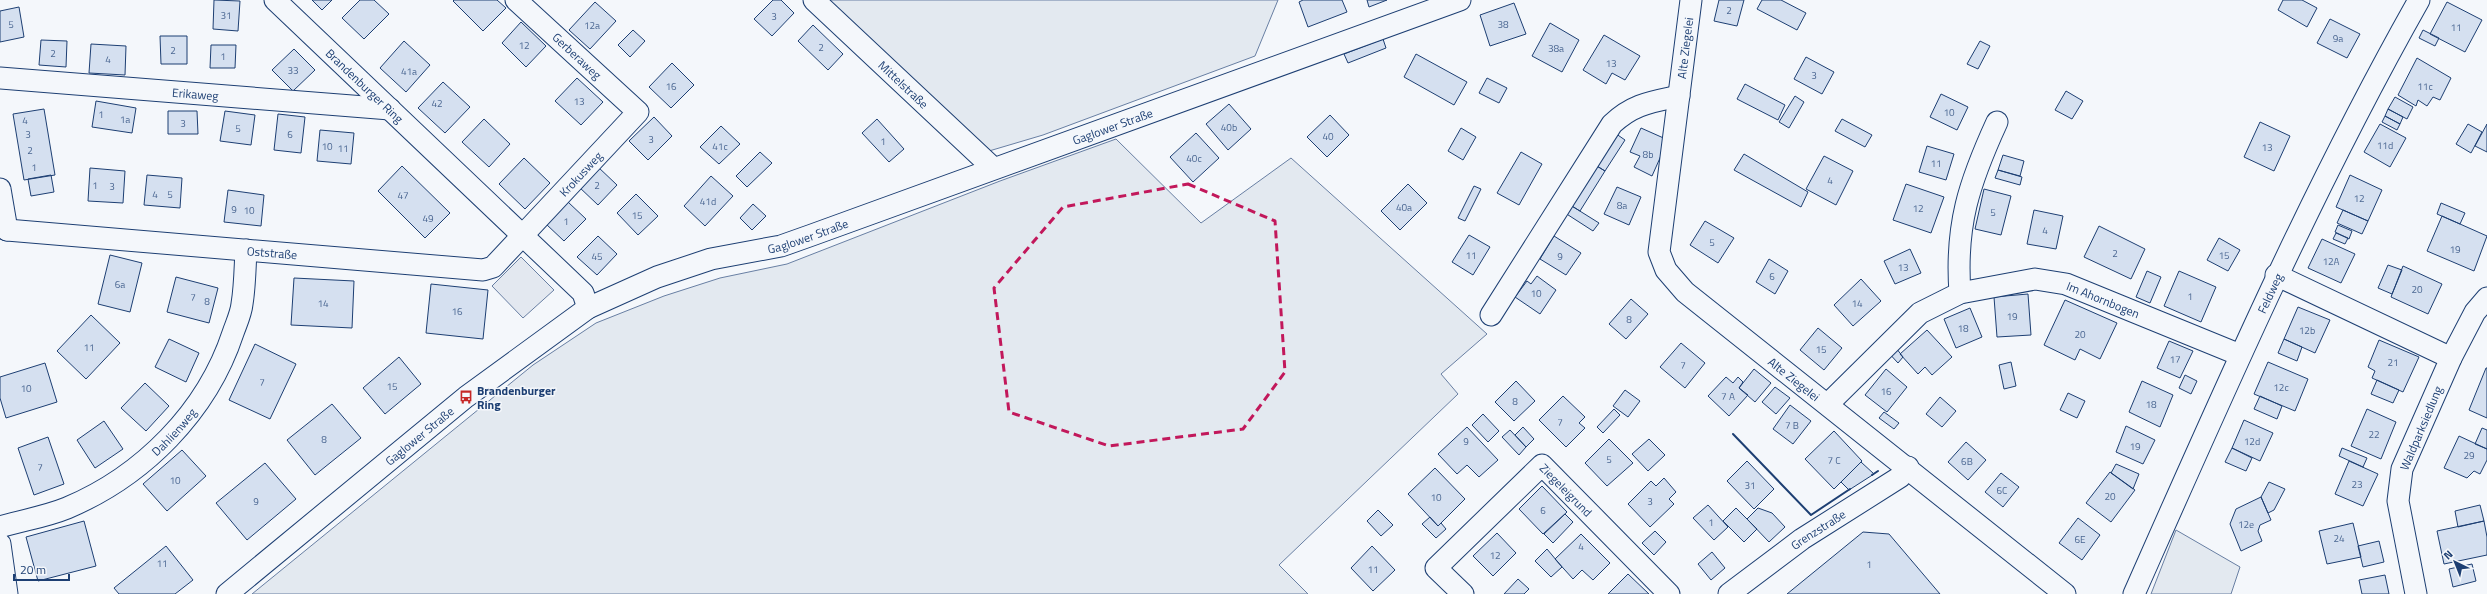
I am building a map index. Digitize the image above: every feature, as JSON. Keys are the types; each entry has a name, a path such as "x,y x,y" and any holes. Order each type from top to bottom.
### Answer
{"street":[{"name":"Brandenburger Ring","path":"275,0 583,293 588,308"},
{"name":"Gerberaweg","path":"516,0 638,112"},
{"name":"Mittelstraße","path":"814,0 993,168"},
{"name":"Gaglower Straße","path":"227,594 466,397 588,308 657,278 711,259 781,246 1460,0"},
{"name":"Alte Ziegelei","path":"1692,0 1659,252 1666,270 1686,292 1908,467 2065,594"},
{"name":"Feldweg","path":"2134,594 2276,275 2384,63 2419,0"},
{"name":"Erikaweg","path":"0,78 390,109"},
{"name":"Alte Ziegelei","path":"1491,315 1612,124 1625,112 1644,103 1679,96"},
{"name":"Krokusweg","path":"522,235 638,112"},
{"path":"1960,293 1958,242 1965,203 1978,163 1997,122"},
{"path":"0,189 3,234"},
{"name":"Oststraße","path":"3,234 246,250 483,270 493,267 522,235"},
{"name":"Dahlienweg","path":"0,527 41,518 62,510 121,479 144,461 191,414 209,388 228,349 242,305 246,250"},
{"path":"2276,275 2451,358"},
{"name":"Im Ahornbogen","path":"1828,404 1920,313 1960,293 2035,279 2066,284 2240,355"},
{"name":"Waldparksiedlung","path":"2416,594 2398,501 2402,469 2451,358 2475,312 2487,298"},
{"name":"Ziegeleigrund","path":"1463,594 1436,568 1542,466 1669,594"},
{"name":"Grenzstraße","path":"1729,594 1802,539 1900,477 1908,467"},
{"path":"0,544 7,594"}],"highlighted area":[{"path":"1188,184 1275,221 1285,372 1243,429 1109,446 1009,412 994,288 1063,207"}],"shaded area":[{"path":"828,0 1278,0 1255,56 1043,135 989,151"},
{"path":"1116,139 1201,223 1291,158 1487,334 1441,374 1458,394 1279,565 1308,594 252,594 533,365 596,323 664,296 720,278 787,264 1000,181"},
{"path":"521,257 554,290 523,318 492,286"},
{"path":"2176,530 2240,567 2231,594 2151,594"}],"building":[{"path":"214,0 240,1 238,31 213,29"},
{"path":"312,0 332,0 322,10"},
{"path":"360,0 374,0 389,14 364,39 342,18"},
{"path":"497,0 506,8 483,31 453,1"},
{"path":"773,0 781,0 794,13 772,36 754,19"},
{"path":"1303,0 1342,0 1347,12 1308,27 1299,2"},
{"path":"1367,0 1387,0 1369,7"},
{"path":"1719,0 1744,0 1737,26 1714,21"},
{"path":"1762,0 1781,0 1806,13 1797,30 1757,9"},
{"path":"2283,0 2302,0 2317,8 2307,27 2278,10"},
{"path":"595,2 616,21 590,49 569,30"},
{"path":"2447,2 2482,20 2465,52 2430,34"},
{"path":"1514,3 1526,34 1490,46 1480,15"},
{"path":"19,7 24,37 0,42 0,11"},
{"path":"2330,19 2360,34 2347,58 2317,43"},
{"path":"521,22 546,46 526,67 502,43"},
{"path":"1550,23 1579,40 1562,72 1532,56"},
{"path":"813,25 843,54 828,70 798,41"},
{"path":"633,30 645,41 630,57 618,45"},
{"path":"2423,30 2439,38 2435,46 2419,38"},
{"path":"1604,35 1640,56 1625,80 1612,73 1606,84 1583,70"},
{"path":"160,36 187,36 187,64 161,64"},
{"path":"1383,39 1386,48 1348,63 1344,54"},
{"path":"41,40 67,41 66,67 39,65"},
{"path":"404,41 430,65 406,92 380,68"},
{"path":"1980,41 1990,46 1978,69 1967,64"},
{"path":"91,44 126,46 125,75 89,73"},
{"path":"211,45 236,45 235,68 210,68"},
{"path":"294,49 315,70 293,91 272,70"},
{"path":"1416,54 1467,82 1454,105 1404,77"},
{"path":"1806,57 1834,72 1822,94 1794,79"},
{"path":"2417,58 2451,78 2440,100 2433,97 2427,106 2418,100 2416,106 2398,95"},
{"path":"672,63 694,85 671,108 649,87"},
{"path":"577,78 603,102 581,125 555,101"},
{"path":"1487,78 1507,88 1499,103 1479,93"},
{"path":"443,82 470,107 445,133 418,108"},
{"path":"1745,84 1785,105 1778,120 1737,99"},
{"path":"2066,91 2083,101 2072,119 2055,110"},
{"path":"1941,94 1968,107 1957,130 1930,117"},
{"path":"1795,96 1804,102 1789,128 1779,122"},
{"path":"2395,97 2413,107 2407,119 2388,109"},
{"path":"96,101 136,108 132,133 92,127"},
{"path":"1229,104 1251,129 1228,150 1206,124"},
{"path":"44,109 55,175 24,180 13,114"},
{"path":"2388,109 2403,117 2400,124 2385,116"},
{"path":"168,111 197,111 198,134 168,134"},
{"path":"225,111 255,115 251,145 220,141"},
{"path":"278,114 305,117 301,153 274,150"},
{"path":"1330,115 1349,135 1327,157 1307,137"},
{"path":"2385,116 2400,124 2397,130 2382,122"},
{"path":"654,117 672,136 648,160 629,141"},
{"path":"484,119 510,144 489,167 462,142"},
{"path":"877,119 904,149 889,162 862,133"},
{"path":"1842,119 1872,135 1865,147 1835,131"},
{"path":"2260,122 2290,136 2274,171 2244,157"},
{"path":"2380,124 2406,138 2390,167 2364,152"},
{"path":"2468,124 2482,132 2471,153 2456,144"},
{"path":"2487,124 2487,152 2475,146"},
{"path":"721,126 740,144 719,164 700,147"},
{"path":"1461,128 1476,137 1463,160 1448,151"},
{"path":"1641,128 1668,140 1652,176 1634,167 1640,156 1630,152"},
{"path":"320,130 354,133 351,164 317,161"},
{"path":"1612,131 1625,140 1605,171 1592,163"},
{"path":"1196,133 1219,158 1193,182 1170,157"},
{"path":"1927,146 1954,154 1946,180 1919,172"},
{"path":"760,152 772,163 747,187 736,176"},
{"path":"1521,152 1542,164 1519,205 1497,193"},
{"path":"1744,154 1808,192 1801,207 1734,170"},
{"path":"2003,155 2024,161 2020,176 1998,170"},
{"path":"1824,156 1853,171 1836,205 1806,189"},
{"path":"524,158 550,183 525,209 499,184"},
{"path":"1592,163 1605,171 1580,211 1567,203"},
{"path":"402,166 450,213 425,238 378,191"},
{"path":"597,166 617,185 598,205 578,186"},
{"path":"90,168 125,171 123,203 88,201"},
{"path":"1998,170 2022,177 2020,185 1995,178"},
{"path":"51,175 54,192 31,196 28,179"},
{"path":"147,175 182,178 180,208 144,205"},
{"path":"2350,175 2382,190 2368,221 2336,207"},
{"path":"711,176 733,196 705,226 684,206"},
{"path":"1408,184 1427,203 1400,230 1381,211"},
{"path":"1906,184 1944,197 1931,233 1893,220"},
{"path":"1474,186 1481,189 1465,221 1458,218"},
{"path":"1617,187 1641,197 1629,225 1604,214"},
{"path":"1984,189 2011,196 2001,235 1975,229"},
{"path":"228,190 264,195 261,226 224,222"},
{"path":"636,194 658,216 638,235 617,213"},
{"path":"568,202 586,219 564,241 546,224"},
{"path":"1567,203 1599,223 1593,231 1562,211"},
{"path":"2441,203 2465,213 2460,224 2437,214"},
{"path":"753,204 766,216 752,230 740,218"},
{"path":"2034,210 2063,216 2056,249 2027,244"},
{"path":"2343,210 2368,221 2362,234 2337,223"},
{"path":"2442,216 2487,236 2474,271 2427,251"},
{"path":"1705,221 1734,238 1718,263 1690,245"},
{"path":"2338,225 2352,231 2349,239 2335,232"},
{"path":"2099,226 2145,249 2131,279 2084,257"},
{"path":"2336,233 2348,238 2345,244 2333,239"},
{"path":"1469,235 1490,247 1473,275 1452,262"},
{"path":"598,236 617,254 597,275 577,257"},
{"path":"1554,236 1581,253 1566,275 1540,259"},
{"path":"2219,238 2240,250 2228,271 2207,260"},
{"path":"2322,239 2355,254 2341,283 2308,268"},
{"path":"1910,249 1921,273 1895,284 1884,261"},
{"path":"110,255 142,263 130,312 98,304"},
{"path":"1769,259 1788,271 1775,294 1756,282"},
{"path":"2388,265 2402,270 2392,294 2378,288"},
{"path":"2403,266 2442,284 2428,314 2391,297"},
{"path":"2147,271 2161,277 2150,303 2136,297"},
{"path":"2179,271 2216,287 2201,322 2164,306"},
{"path":"1537,276 1556,290 1540,314 1515,297 1527,281 1531,284"},
{"path":"176,277 218,288 209,323 167,312"},
{"path":"294,278 354,281 352,328 291,325"},
{"path":"1861,279 1881,301 1853,326 1834,305"},
{"path":"431,284 488,290 483,339 426,333"},
{"path":"2028,294 2031,335 1997,337 1994,297"},
{"path":"1631,299 1648,314 1626,339 1609,324"},
{"path":"2065,300 2117,323 2100,359 2080,349 2075,360 2044,345"},
{"path":"2298,307 2330,320 2315,353 2284,339"},
{"path":"1970,308 1982,337 1956,348 1944,319"},
{"path":"91,315 120,343 86,379 57,351"},
{"path":"1818,328 1842,348 1824,370 1800,350"},
{"path":"1927,330 1952,357 1932,375 1925,367 1918,374 1900,354"},
{"path":"169,339 199,353 186,382 155,367"},
{"path":"2284,339 2302,347 2297,361 2278,353"},
{"path":"2379,340 2419,357 2403,392 2372,378 2375,371 2368,367"},
{"path":"2169,341 2193,351 2180,378 2157,368"},
{"path":"1681,343 1705,363 1685,388 1660,367"},
{"path":"255,344 296,364 270,419 229,400"},
{"path":"1893,344 1903,357 1898,363 1886,350"},
{"path":"399,357 421,384 385,414 363,388"},
{"path":"2011,362 2016,386 2004,389 1999,365"},
{"path":"2268,362 2308,379 2295,411 2254,394"},
{"path":"45,363 57,402 6,418 0,398 0,377"},
{"path":"2487,368 2487,418 2469,410"},
{"path":"1754,369 1771,383 1755,402 1739,388"},
{"path":"1886,369 1907,387 1887,412 1865,395"},
{"path":"2185,375 2197,381 2191,394 2179,388"},
{"path":"1726,377 1733,383 1738,377 1743,382 1739,388 1748,395 1729,416 1708,396"},
{"path":"2377,380 2399,390 2393,403 2371,394"},
{"path":"1516,381 1535,401 1514,421 1495,402"},
{"path":"2142,381 2173,395 2160,427 2129,412"},
{"path":"145,383 169,406 146,431 121,408"},
{"path":"1775,387 1790,398 1776,414 1762,402"},
{"path":"1625,390 1640,401 1628,417 1613,406"},
{"path":"2068,393 2085,401 2077,418 2060,410"},
{"path":"1563,396 1585,417 1579,423 1585,428 1566,447 1539,420"},
{"path":"2260,396 2282,406 2277,419 2254,409"},
{"path":"1940,397 1956,411 1942,427 1926,414"},
{"path":"332,404 361,438 315,475 287,440"},
{"path":"1790,405 1811,421 1793,444 1773,429"},
{"path":"1614,409 1620,415 1603,433 1597,427"},
{"path":"2367,409 2396,422 2381,459 2351,446"},
{"path":"1884,412 1899,423 1894,429 1879,418"},
{"path":"1483,414 1499,431 1488,442 1472,425"},
{"path":"2244,420 2273,433 2260,461 2232,448"},
{"path":"104,421 123,449 95,468 77,440"},
{"path":"2126,426 2155,440 2143,464 2116,452"},
{"path":"1467,427 1498,460 1479,477 1467,465 1457,474 1438,454"},
{"path":"1523,427 1534,439 1526,447 1515,435"},
{"path":"2482,428 2487,430 2487,449 2475,444"},
{"path":"1510,430 1526,447 1519,455 1502,437"},
{"path":"1834,431 1862,461 1834,489 1805,459"},
{"path":"2459,436 2487,449 2487,460 2480,474 2474,471 2467,478 2444,468"},
{"path":"48,437 64,484 34,495 18,448"},
{"path":"1609,439 1633,463 1607,486 1585,463"},
{"path":"1649,439 1665,455 1648,471 1632,454"},
{"path":"1966,442 1986,460 1968,480 1948,462"},
{"path":"2232,448 2252,458 2246,471 2225,462"},
{"path":"2342,448 2367,458 2363,467 2339,456"},
{"path":"182,450 206,476 167,511 143,484"},
{"path":"1747,461 1774,489 1754,509 1727,481"},
{"path":"2349,461 2378,474 2363,506 2335,494"},
{"path":"1861,462 1874,474 1849,490 1841,482"},
{"path":"265,463 296,499 247,540 216,503"},
{"path":"2116,464 2139,474 2133,489 2111,473"},
{"path":"1435,468 1465,499 1438,526 1408,494"},
{"path":"2110,472 2135,490 2111,522 2086,503"},
{"path":"2001,473 2019,487 2003,507 1985,492"},
{"path":"1664,478 1676,492 1669,499 1674,504 1650,527 1628,504 1651,481 1656,486"},
{"path":"2269,482 2285,489 2274,510 2268,513 2261,497"},
{"path":"1542,486 1567,512 1543,534 1519,509"},
{"path":"2261,497 2271,520 2260,525 2258,531 2262,541 2241,551 2230,524 2236,509"},
{"path":"1708,505 1728,527 1714,540 1693,518"},
{"path":"2480,505 2484,521 2458,527 2455,511"},
{"path":"1736,508 1757,529 1744,542 1723,521"},
{"path":"1758,508 1772,513 1785,527 1769,542 1747,519"},
{"path":"1378,510 1393,525 1381,536 1367,521"},
{"path":"1565,514 1573,522 1553,543 1544,534"},
{"path":"1430,517 1438,526 1441,523 1446,529 1436,538 1422,524"},
{"path":"2078,518 2100,535 2082,560 2059,543"},
{"path":"84,521 96,566 38,581 26,537"},
{"path":"2484,521 2487,537 2487,555 2444,564 2437,531"},
{"path":"2353,523 2361,557 2327,564 2319,531"},
{"path":"1655,531 1666,542 1654,555 1642,543"},
{"path":"1863,532 1889,534 1940,594 1787,594"},
{"path":"1497,533 1516,553 1493,576 1473,556"},
{"path":"1581,534 1610,563 1593,580 1582,570 1573,579 1555,559"},
{"path":"2379,541 2384,562 2363,567 2358,546"},
{"path":"166,546 193,580 175,594 119,594 114,588"},
{"path":"1372,546 1395,570 1373,591 1351,568"},
{"path":"1547,549 1562,567 1551,577 1535,561"},
{"path":"1712,552 1725,568 1711,580 1698,564"},
{"path":"2472,564 2476,581 2453,587 2449,569"},
{"path":"1628,574 1649,594 1608,594"},
{"path":"2385,575 2389,594 2362,594 2359,580"},
{"path":"1518,579 1529,589 1524,594 1504,594"}],"wall":[{"path":"1733,434 1811,515 1850,489"},
{"path":"1872,475 1878,471"}],"place":[{"name":"Brandenburger Ring","path":"466,397"}]}
